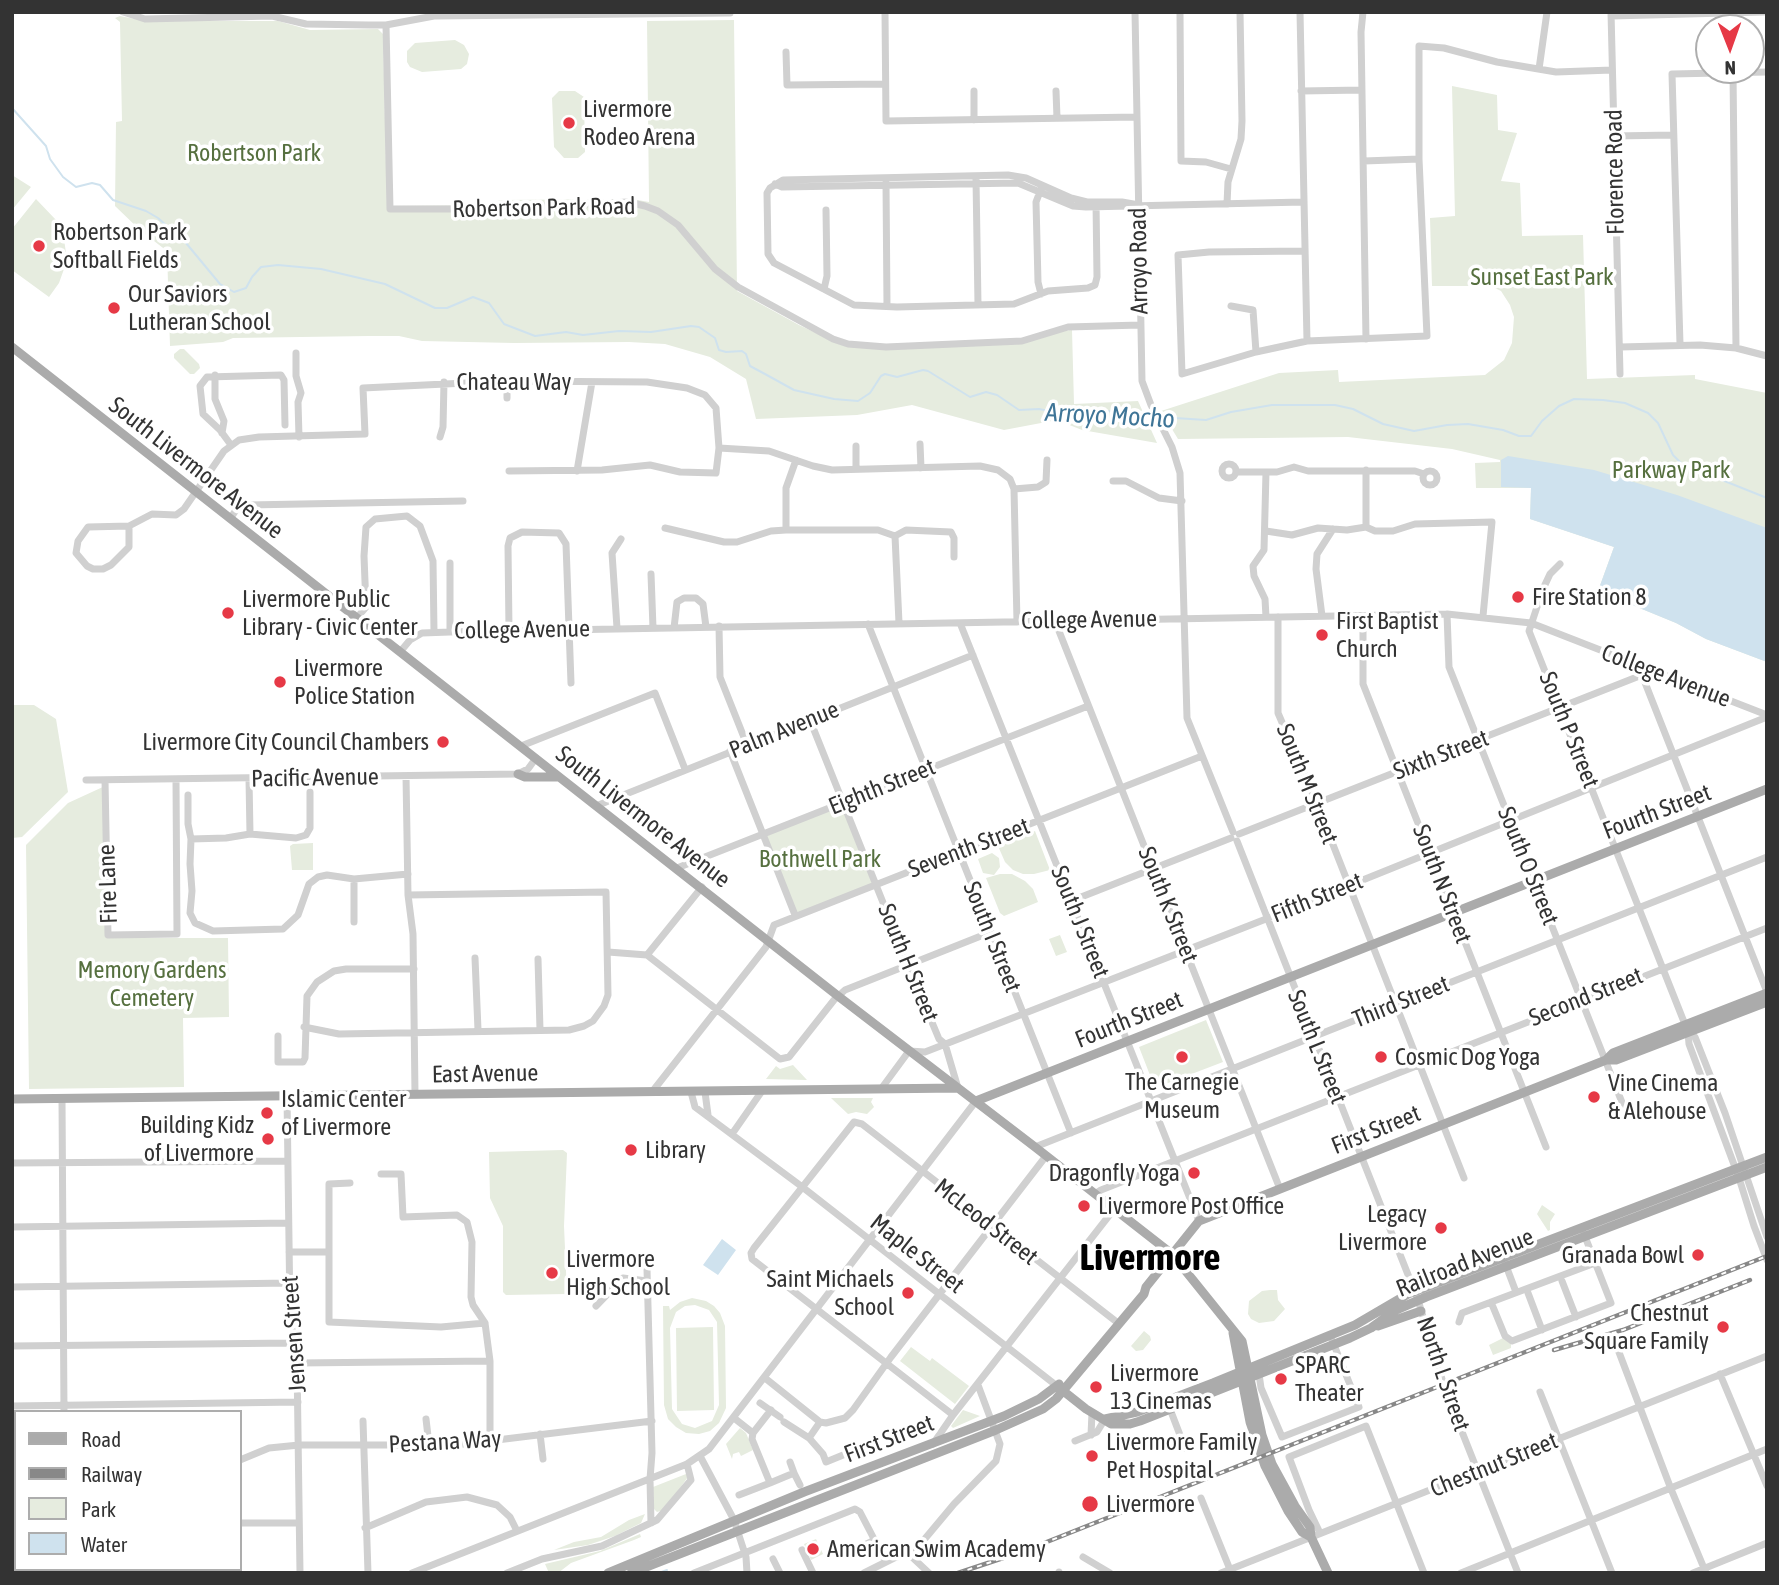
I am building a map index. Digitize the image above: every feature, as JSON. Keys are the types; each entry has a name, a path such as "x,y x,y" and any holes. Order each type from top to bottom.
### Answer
{"main road":[{"name":"South Livermore Avenue","path":"12,347 838,996 1172,1254 1222,1314 1233,1333 1248,1375 1252,1430 1265,1466 1302,1532 1316,1535 1328,1573"},
{"path":"518,774 525,777 561,778"},
{"name":"Fourth Street","path":"976,1101 1767,789"},
{"name":"First Street","path":"631,1573 736,1525 932,1444 1043,1409 1116,1322 1144,1294 1146,1287 1199,1221 1605,1060 1616,1060 1767,992"},
{"name":"First Street","path":"1687,1028 1767,1002"},
{"name":"East Avenue","path":"12,1099 958,1088"},
{"name":"Railroad Avenue","path":"1742,1172 1767,1157"},
{"name":"Railroad Avenue","path":"1105,1419 1111,1424 1130,1424 1170,1409 1332,1340 1391,1302 1416,1296 1742,1172 1767,1167"},
{"name":"Railroad Avenue","path":"1332,1340 1364,1332 1416,1296"},
{"path":"1364,1332 1421,1311"},
{"name":"Railroad Avenue","path":"1105,1419 1137,1412 1248,1375"},
{"name":"Maple Street","path":"1060,1388 1092,1413 1105,1419"},
{"name":"First Street","path":"608,1573 994,1425"}],"street":[{"path":"123,12 145,19 272,16 306,24 386,25 434,16 730,13"},
{"path":"885,12 886,121 1137,117"},
{"name":"Arroyo Road","path":"1135,12 1142,381 1180,473 1182,501"},
{"path":"1180,12 1181,161 1206,162 1231,169"},
{"path":"1227,204 1231,169 1241,139 1240,12"},
{"path":"1300,12 1307,341"},
{"path":"1363,12 1361,32 1366,339"},
{"path":"1539,69 1547,12"},
{"path":"1611,14 1763,12"},
{"name":"Florence Road","path":"1611,14 1620,374"},
{"name":"Robertson Park Road","path":"386,25 390,209 484,209 628,202 645,206 678,225 715,269 738,287 833,339 848,344 886,347 1022,341 1068,327 1140,325"},
{"path":"1303,251 1178,255 1182,374 1256,352 1307,341 1427,336 1419,159 1419,46 1444,48 1497,62 1556,72 1612,70"},
{"path":"786,52 787,85 885,84"},
{"path":"1680,344 1672,74 1695,73"},
{"path":"1733,84 1736,348"},
{"path":"1301,91 1362,90"},
{"path":"974,91 974,120"},
{"path":"1056,91 1057,118"},
{"path":"1614,136 1673,135"},
{"path":"1364,161 1419,159"},
{"path":"775,184 782,187 886,185 1016,175 1041,189 1096,205 1122,202 1139,205 1303,202"},
{"path":"976,179 891,177 783,180 769,188 766,198 769,260 854,305 1014,304 1048,291 1095,285 1096,205"},
{"path":"887,306 886,185 891,177"},
{"path":"976,179 978,305"},
{"path":"1041,189 1036,202 1038,282 1041,294"},
{"path":"824,289 827,276 826,210"},
{"path":"1231,306 1253,310 1256,352"},
{"path":"1620,347 1680,344 1736,348 1767,356"},
{"path":"296,353 296,376 301,393 298,411 299,437"},
{"path":"129,526 128,547 111,565 103,569 87,566 76,553 78,541 88,527 129,526 152,514 176,515 197,493 224,451 231,445 222,433 204,418 200,386 204,379 215,375 296,376"},
{"path":"215,375 215,399 224,421 222,433"},
{"path":"283,377 285,425"},
{"path":"507,381 507,398"},
{"name":"Chateau Way","path":"231,445 247,438 365,434 363,388 507,381 666,383 687,388 705,395 716,408 719,448"},
{"path":"440,438 443,427 444,382"},
{"path":"577,471 592,382"},
{"path":"285,411 298,411"},
{"path":"920,444 921,468"},
{"path":"856,446 856,469"},
{"path":"509,471 577,471 650,465 680,472 716,473 719,448 769,451 832,470 980,466 998,470 1010,479 1014,489 1017,622"},
{"path":"786,530 786,488 796,460"},
{"path":"1014,489 1038,487 1046,482 1047,460"},
{"path":"1236,472 1278,472 1294,467 1308,471 1415,471 1424,474"},
{"path":"1366,470 1366,527"},
{"path":"1266,472 1264,550 1253,566 1254,576 1265,598 1266,617"},
{"path":"1113,481 1126,481 1159,498 1182,501"},
{"path":"230,519 236,510 247,505 463,501"},
{"name":"South L Street","path":"1182,501 1187,718 1416,1296"},
{"path":"356,619 366,607 366,527 375,519 407,516 420,526 433,561 435,632"},
{"path":"1266,531 1292,535 1318,528 1333,530 1366,527 1375,531 1394,531 1415,524 1492,522 1482,616"},
{"path":"664,528 724,542 737,542 771,531 786,530 878,530 895,536 906,530 951,532 954,538 954,557"},
{"path":"1322,617 1316,569 1317,554 1333,530"},
{"path":"509,630 510,538 522,532 559,533 566,544 571,683"},
{"path":"895,536 900,623"},
{"path":"617,628 612,553 621,539"},
{"path":"450,563 450,632"},
{"path":"1531,622 1550,574 1560,564"},
{"path":"651,574 653,628"},
{"path":"674,628 677,602 684,598 696,598 703,604 706,627"},
{"name":"College Avenue","path":"400,652 410,640 422,633 435,632 1447,614 1531,622 1767,716"},
{"name":"South O Street","path":"1447,614 1449,667 1628,1115"},
{"name":"South N Street","path":"1363,616 1363,684 1546,1147"},
{"name":"South M Street","path":"1278,617 1278,713 1317,804 1464,1178"},
{"name":"South K Street","path":"1055,621 1280,1189"},
{"name":"South P Street","path":"1531,622 1529,631 1687,1028 1689,1044 1742,1172"},
{"name":"South J Street","path":"960,623 1199,1221"},
{"name":"South I Street","path":"868,624 1070,1133"},
{"path":"719,626 720,677 747,745"},
{"name":"Palm Avenue","path":"596,806 973,655"},
{"name":"Sixth Street","path":"1071,901 1560,709 1652,670"},
{"path":"1642,675 1767,992"},
{"path":"521,746 655,693 685,769"},
{"name":"Eighth Street","path":"677,868 1088,706"},
{"name":"Fifth Street","path":"909,1051 925,1052 1023,1014 1674,756 1767,716"},
{"name":"South H Street","path":"810,720 908,965 939,1039 945,1044 958,1088"},
{"path":"730,751 795,915"},
{"name":"Seventh Street","path":"652,1092 766,947 774,925 1202,756"},
{"path":"518,774 528,769 536,758"},
{"name":"Pacific Avenue","path":"86,780 518,774"},
{"path":"406,776 408,895 414,969 415,1094"},
{"path":"249,779 250,834"},
{"name":"Fire Lane","path":"105,780 108,935 177,934 176,780"},
{"path":"191,839 250,834 296,838 306,835 310,828 310,792"},
{"path":"188,795 192,891 190,912 195,923 213,931 283,929 298,915 309,884 327,875 354,879 373,875 408,874"},
{"name":"Third Street","path":"1035,1146 1767,857"},
{"path":"354,879 355,922"},
{"path":"647,955 702,887"},
{"path":"304,1027 339,1034 569,1030 584,1026 600,1013 608,995 606,892 408,895"},
{"name":"Second Street","path":"1095,1194 1101,1189 1500,1031 1767,928"},
{"path":"608,953 647,955 780,1059 789,1057 845,990 990,932"},
{"path":"475,958 478,1030"},
{"path":"538,959 540,1030"},
{"path":"278,1036 278,1062 303,1062 307,996 324,976 346,969 414,969"},
{"path":"881,1089 909,1051"},
{"path":"705,1091 708,1116"},
{"path":"733,1134 762,1091"},
{"name":"Maple Street","path":"691,1092 695,1107 1060,1388"},
{"name":"Jensen Street","path":"287,1096 290,1313 297,1363 300,1573"},
{"path":"62,1098 64,1408"},
{"path":"412,1573 687,1464 709,1449 976,1101"},
{"name":"McLeod Street","path":"801,1186 853,1122 862,1124 1116,1322"},
{"path":"765,1378 820,1422 845,1418 1046,1156"},
{"path":"12,1163 287,1161"},
{"path":"1742,1172 1767,1237"},
{"path":"1742,1172 1754,1226 1767,1260"},
{"path":"381,1174 401,1174 402,1217 457,1215 467,1222 472,1242 471,1297 488,1334 490,1441"},
{"path":"351,1183 329,1184 329,1322 441,1327 485,1323"},
{"path":"801,1186 751,1253 752,1259 953,1415"},
{"path":"932,1444 1115,1208"},
{"path":"12,1227 288,1223"},
{"path":"1492,1302 1509,1341 1516,1341 1611,1303 1583,1233"},
{"path":"289,1252 328,1252"},
{"path":"1505,1262 1516,1292"},
{"path":"1459,1322 1462,1313 1595,1263"},
{"path":"647,1269 652,1421 651,1523"},
{"path":"596,1306 623,1278 647,1282"},
{"path":"1562,1281 1576,1317"},
{"path":"12,1287 290,1283"},
{"path":"1528,1293 1542,1330"},
{"name":"North L Street","path":"1416,1296 1445,1389 1518,1573"},
{"path":"1248,1375 1261,1388 1282,1437 1359,1407 1332,1340"},
{"path":"12,1346 293,1343"},
{"path":"1617,1347 1705,1571"},
{"name":"Chestnut Street","path":"1221,1573 1767,1356"},
{"path":"297,1363 490,1361"},
{"path":"1720,1374 1767,1486"},
{"path":"864,1573 913,1553 924,1537 996,1461 1000,1444 978,1385"},
{"path":"1540,1392 1612,1573"},
{"path":"12,1406 64,1408 298,1402"},
{"path":"760,1403 809,1438 823,1454 826,1462 870,1444"},
{"path":"1170,1409 1185,1448"},
{"path":"770,1483 752,1439 753,1433 771,1410"},
{"path":"1091,1435 1092,1413"},
{"path":"734,1418 753,1433"},
{"path":"426,1419 429,1446"},
{"path":"1074,1441 1101,1429 1105,1419"},
{"path":"363,1421 368,1573"},
{"name":"Pestana Way","path":"242,1459 269,1448 299,1445 429,1446 652,1421"},
{"path":"809,1438 820,1422"},
{"path":"1316,1535 1289,1457 1366,1426 1424,1573"},
{"path":"540,1434 543,1459"},
{"path":"1461,1573 1767,1449"},
{"path":"700,1456 736,1525 745,1551 747,1573"},
{"path":"790,1462 800,1485"},
{"path":"507,1573 542,1559 602,1546 661,1517 691,1480 687,1464"},
{"path":"739,1495 794,1473"},
{"path":"365,1528 426,1502 467,1497 497,1504 510,1517 517,1531"},
{"path":"1201,1498 1231,1571"},
{"path":"694,1573 855,1509 860,1512 886,1562"},
{"path":"242,1523 299,1523"},
{"path":"856,1549 875,1541"},
{"path":"1693,1573 1705,1571 1767,1543"},
{"path":"802,1550 813,1573"},
{"path":"913,1553 913,1558 929,1573"},
{"path":"1083,1557 1108,1572"},
{"path":"773,1559 780,1573"}],"green space":[{"name":"Robertson Park","path":"120,16 145,21 278,21 310,30 378,29 383,34 387,206 488,205 500,200 632,199 649,202 647,21 734,20 737,291 844,346 1021,344 1072,330 1074,404 1138,401 1157,443 1082,430 1057,420 1004,430 912,405 857,415 756,419 746,379 710,357 665,344 422,341 399,336 369,336 233,338 223,342 170,346 167,251 115,206 116,122 122,121 120,22 115,18"},
{"path":"455,40 464,45 469,54 467,64 461,69 422,72 410,67 407,62 407,51 415,43"},
{"name":"Parkway Park","path":"1452,86 1497,95 1498,130 1517,133 1501,181 1520,183 1522,236 1583,235 1587,379 1695,375 1695,379 1767,393 1767,662 1706,639 1676,623 1598,591 1614,547 1530,519 1531,488 1476,488 1475,463 1500,460 1452,449 1348,437 1178,439 1161,411 1279,373 1338,370 1339,382 1485,375 1504,360 1512,343 1514,317 1501,291 1491,286 1432,286 1430,218 1455,216"},
{"name":"Livermore Rodeo Arena","path":"559,91 575,91 584,97 585,152 578,158 564,158 554,147 552,98"},
{"name":"Robertson Park Softball Fields","path":"12,175 31,187 12,210"},
{"name":"Robertson Park Softball Fields","path":"36,199 56,220 64,239 66,253 59,283 49,297 12,270 12,229"},
{"path":"184,349 199,364 200,368 194,374 190,374 174,358 174,354"},
{"path":"12,705 34,705 56,719 68,792 22,837 12,838"},
{"name":"Memory Gardens Cemetery","path":"105,786 106,938 228,938 229,1017 183,1018 184,1087 29,1089 26,845 68,803"},
{"name":"Bothwell Park","path":"843,803 876,884 795,915 763,834"},
{"path":"1035,831 1050,870 1023,874 1013,870 1005,862 998,846"},
{"path":"313,843 313,870 292,870 290,846"},
{"path":"992,853 999,858 1000,867 994,875 983,873 978,859"},
{"path":"1012,874 1025,881 1033,889 1038,902 1004,916 1000,913 986,878"},
{"path":"1060,935 1067,952 1056,956 1049,939"},
{"path":"1206,1020 1223,1062 1155,1088 1139,1047"},
{"path":"793,1065 807,1080 766,1079 776,1066 780,1069"},
{"path":"831,1098 873,1098 871,1102 874,1107 867,1114 848,1114"},
{"path":"563,1150 567,1153 564,1226 567,1294 506,1295 503,1292 503,1226 490,1198 489,1152"},
{"path":"1542,1205 1555,1214 1548,1231 1537,1214"},
{"path":"1277,1290 1278,1300 1285,1309 1274,1321 1259,1323 1251,1319 1248,1314 1249,1301 1262,1291"},
{"path":"692,1298 706,1301 720,1313 725,1326 726,1408 719,1423 710,1431 699,1434 686,1433 676,1427 668,1419 664,1405 663,1306 669,1306 670,1310 680,1302","holes":["695,1305 709,1310 717,1322 719,1405 712,1421 695,1428 682,1424 672,1409 670,1328 676,1312 685,1306"]},
{"path":"713,1327 714,1410 677,1411 676,1328"},
{"path":"1144,1331 1151,1340 1143,1350 1136,1351 1131,1346"},
{"path":"1503,1338 1511,1344 1511,1348 1493,1355 1489,1345"},
{"path":"911,1347 930,1361 932,1358 969,1386 955,1404 900,1361"},
{"path":"963,1410 980,1416 953,1428 951,1426"},
{"path":"740,1428 746,1433 753,1450 741,1456 739,1452 733,1454 732,1459 726,1444"},
{"path":"686,1474 688,1477 664,1510 657,1512 654,1509 653,1487"},
{"path":"645,1514 641,1523 615,1536 588,1545 554,1550 574,1542 601,1537"},
{"path":"640,1534 641,1537 634,1540 571,1563 558,1573 549,1573 545,1564 600,1551"},
{"name":"American Swim Academy","path":"816,1539 823,1554 811,1560 804,1544"}],"water":[{"path":"1508,456 1594,470 1677,495 1767,528 1767,662 1706,639 1676,623 1598,591 1614,547 1530,519 1531,488 1501,487 1501,460"},
{"path":"722,1239 736,1250 718,1275 703,1265"}],"waterway":[{"name":"Arroyo Mocho","path":"12,108 46,146 50,159 63,177 76,187 92,183 100,185 113,200 158,218 186,243 220,284 234,292 246,288 261,267 278,265 321,269 385,284 435,308 447,308 473,297 489,303 504,324 535,336 566,332 583,335 619,331 651,332 699,327 715,338 719,350 742,351 746,354 750,366 794,390 834,399 858,401 870,393 885,374 897,377 923,370 970,397 986,392 997,395 1019,410 1039,409 1070,415 1108,411 1153,416"},
{"name":"Arroyo Mocho","path":"1159,417 1206,420 1231,412 1272,405 1335,405 1353,409 1383,424 1414,431 1468,424 1503,430 1519,436 1531,436 1542,421 1559,406 1574,399 1603,400 1625,403 1648,413 1658,423 1673,455 1682,464 1767,498"},
{"path":"659,1573 667,1570"}],"railway":[{"path":"958,1573 1024,1551 1767,1256"},
{"path":"1554,1350 1623,1330 1750,1280"}],"place":[{"name":"Livermore Rodeo Arena","path":"569,123"},
{"name":"Robertson Park Softball Fields","path":"39,246"},
{"name":"Our Saviors Lutheran School","path":"114,308"},
{"name":"Fire Station 8","path":"1518,597"},
{"name":"Livermore Public Library - Civic Center","path":"228,613"},
{"name":"First Baptist Church","path":"1322,635"},
{"name":"Livermore Police Station","path":"280,682"},
{"name":"Livermore City Council Chambers","path":"443,742"},
{"name":"The Carnegie Museum","path":"1182,1057"},
{"name":"Cosmic Dog Yoga","path":"1381,1057"},
{"name":"Vine Cinema & Alehouse","path":"1594,1097"},
{"name":"Islamic Center of Livermore","path":"267,1113"},
{"name":"Building Kidz of Livermore","path":"268,1139"},
{"name":"Library","path":"631,1150"},
{"name":"Dragonfly Yoga","path":"1194,1173"},
{"name":"Livermore Post Office","path":"1084,1206"},
{"name":"Legacy Livermore","path":"1441,1228"},
{"name":"Granada Bowl","path":"1698,1255"},
{"name":"Livermore High School","path":"552,1273"},
{"name":"Saint Michaels School","path":"908,1293"},
{"name":"Chestnut Square Family","path":"1723,1327"},
{"name":"SPARC Theater","path":"1281,1379"},
{"name":"Livermore 13 Cinemas","path":"1096,1387"},
{"name":"Livermore Family Pet Hospital","path":"1092,1456"},
{"name":"Livermore","path":"1090,1504"},
{"name":"American Swim Academy","path":"813,1549"}],"district":[{"name":"Livermore","path":"1150,1258"}],"park label":[{"name":"Sunset East Park","path":"1542,277"}]}
